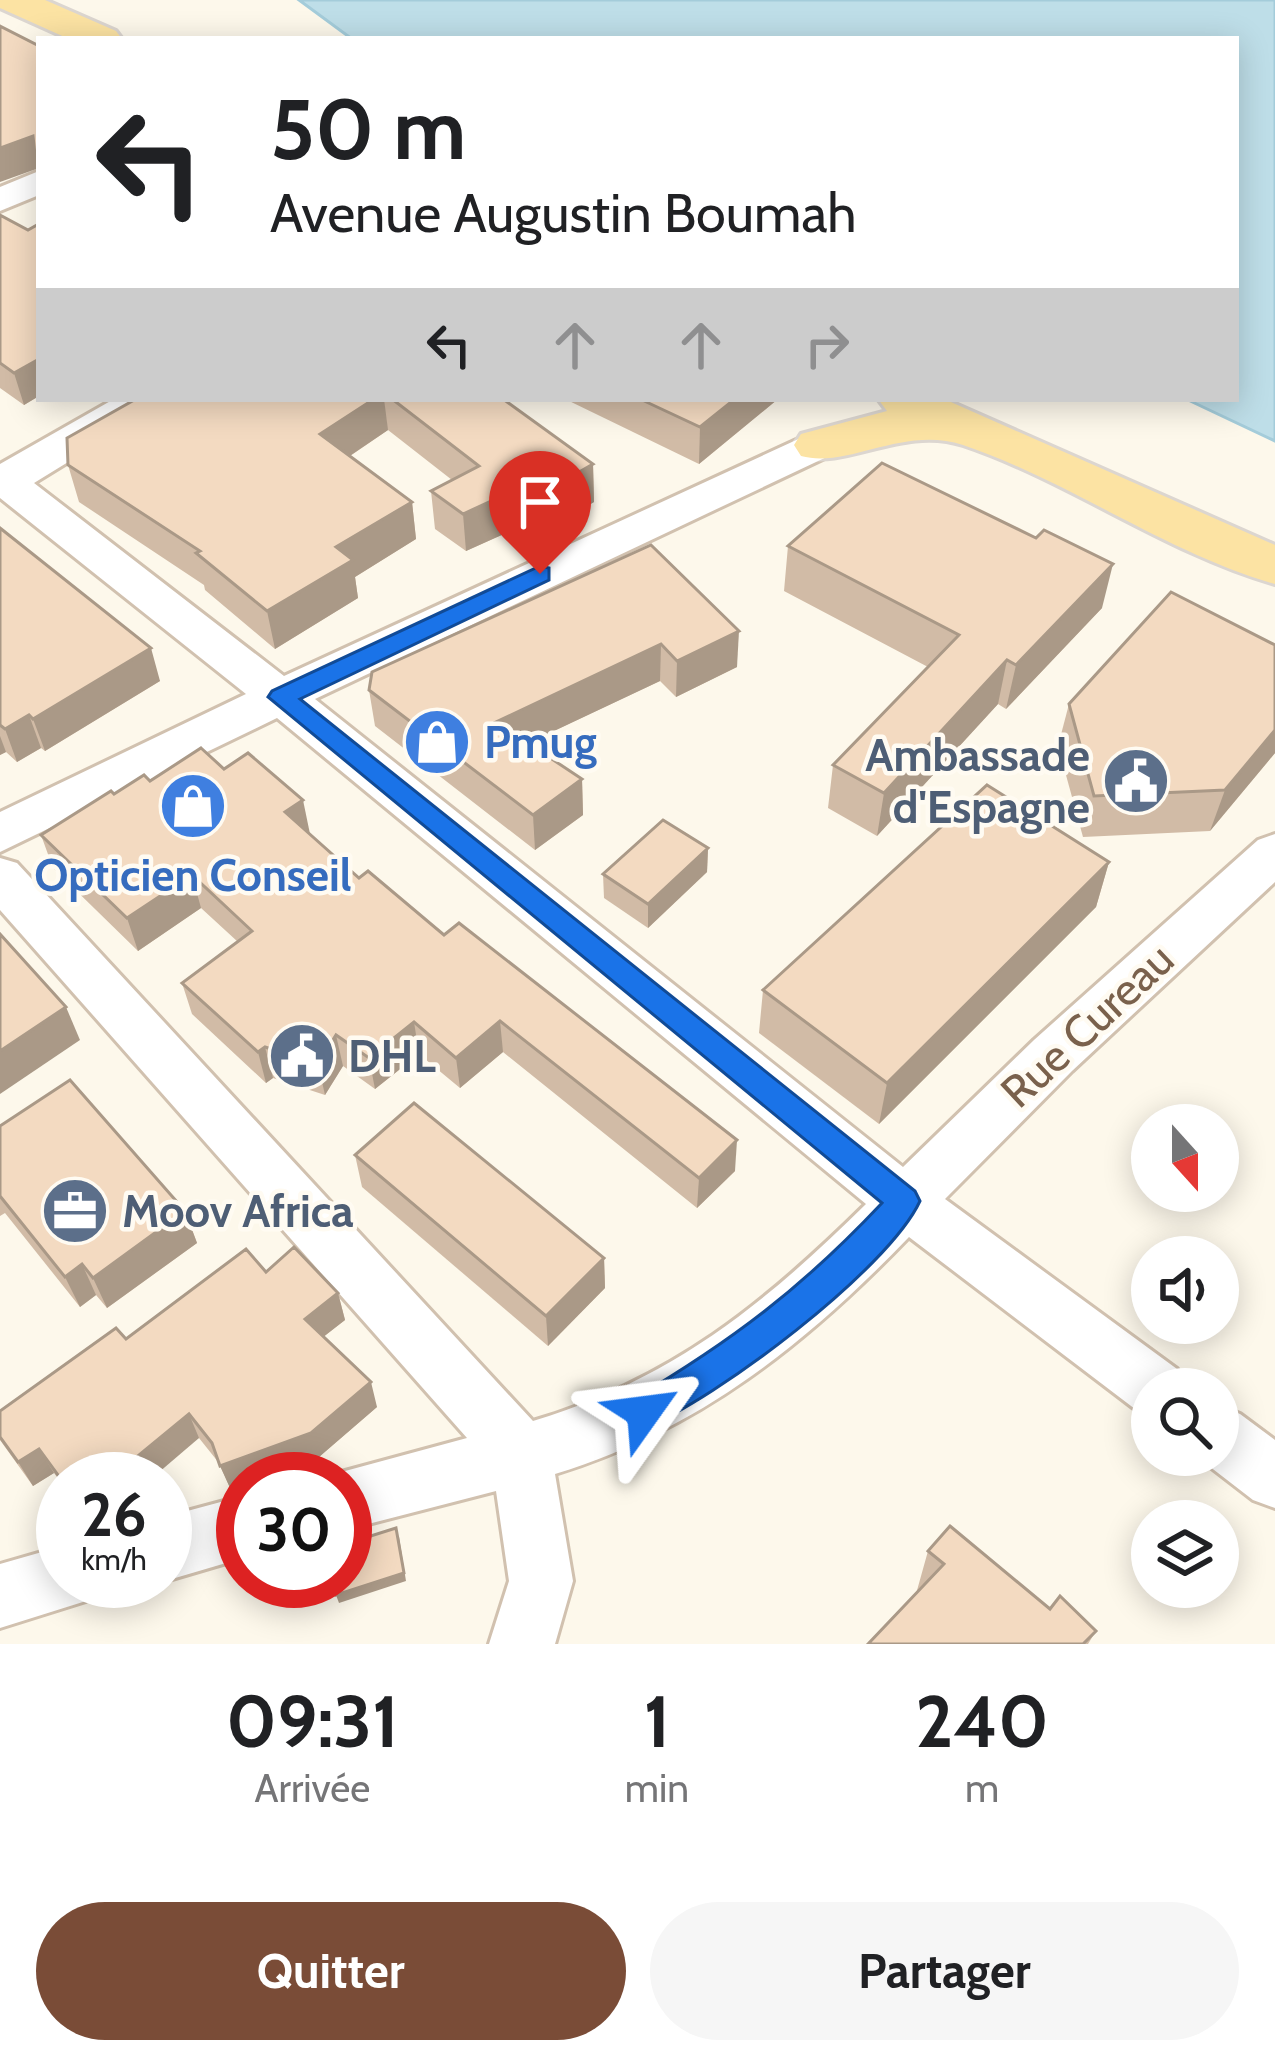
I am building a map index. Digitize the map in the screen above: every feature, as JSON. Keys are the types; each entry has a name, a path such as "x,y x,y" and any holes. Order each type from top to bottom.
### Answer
{"main road":[{"path":"13,0 95,36"},
{"path":"58,0 138,36"},
{"path":"819,445 843,428 855,402"},
{"path":"916,402 980,416 1275,526"},
{"path":"819,445 896,424 980,416 1275,566"}],"street":[{"path":"0,201 36,183"},
{"path":"137,402 2,481 281,697 904,1201 1131,1370"},
{"path":"0,833 819,445"},
{"name":"Rue Cureau","path":"372,1492 521,1453 644,1412 734,1358 844,1266 1007,1099 1275,853"},
{"path":"0,877 521,1453 542,1581 522,1644"},
{"path":"1239,1451 1275,1478"},
{"path":"0,1596 36,1586"}],"water":[{"path":"299,0 1275,0 1275,441 1192,402 1239,402 1239,36 348,36"}],"building":[{"path":"0,26 36,44 36,156 33,136 0,148"},
{"path":"0,215 28,230 36,226 36,361 14,373 0,363"},
{"path":"131,402 369,402 320,434 412,502 336,547 353,560 267,611 196,553 200,551 68,465 67,438"},
{"path":"396,402 507,402 593,464 527,502 513,491 463,514 431,491 479,466"},
{"path":"646,402 731,402 700,427"},
{"path":"882,463 1036,538 1044,530 1113,564 1016,665 1007,660 884,793 833,765 959,635 788,546"},
{"path":"0,528 151,648 33,719 29,715 5,729 0,725"},
{"path":"651,545 739,631 677,661 661,644 496,722 582,779 533,815 369,690 372,672"},
{"path":"1171,592 1275,645 1275,730 1225,790 1094,796 1069,704"},
{"path":"201,748 224,769 248,753 303,800 285,812 359,878 368,871 444,935 459,923 737,1140 699,1178 500,1021 456,1058 414,1022 369,1058 336,1035 318,1064 265,1047 258,1052 182,983 252,931 192,875 127,918 41,835 111,791 114,794 144,775 150,781"},
{"path":"987,785 1109,862 887,1083 763,990"},
{"path":"663,820 708,848 648,904 603,874"},
{"path":"0,934 66,1007 0,1051"},
{"path":"70,1080 185,1211 93,1278 82,1264 65,1277 0,1196 0,1126"},
{"path":"414,1103 604,1258 546,1316 355,1155"},
{"path":"294,1247 338,1293 305,1319 371,1382 311,1433 259,1452 216,1454 189,1414 143,1452 39,1449 18,1462 0,1437 0,1411 116,1328 126,1339 246,1249 266,1272"},
{"path":"950,1526 1050,1609 1060,1596 1096,1631 1083,1644 868,1644 944,1564 928,1551"},
{"path":"396,1528 404,1573 372,1583 372,1536"}],"place":[{"name":"Pmug","path":"437,742"},
{"name":"Ambassade d'Espagne","path":"1136,781"},
{"name":"Opticien Conseil","path":"193,806"},
{"name":"DHL","path":"302,1056"},
{"name":"Moov Africa","path":"75,1211"}],"route":[{"path":"540,574 281,697 904,1201 790,1315 734,1358 644,1412"}]}
